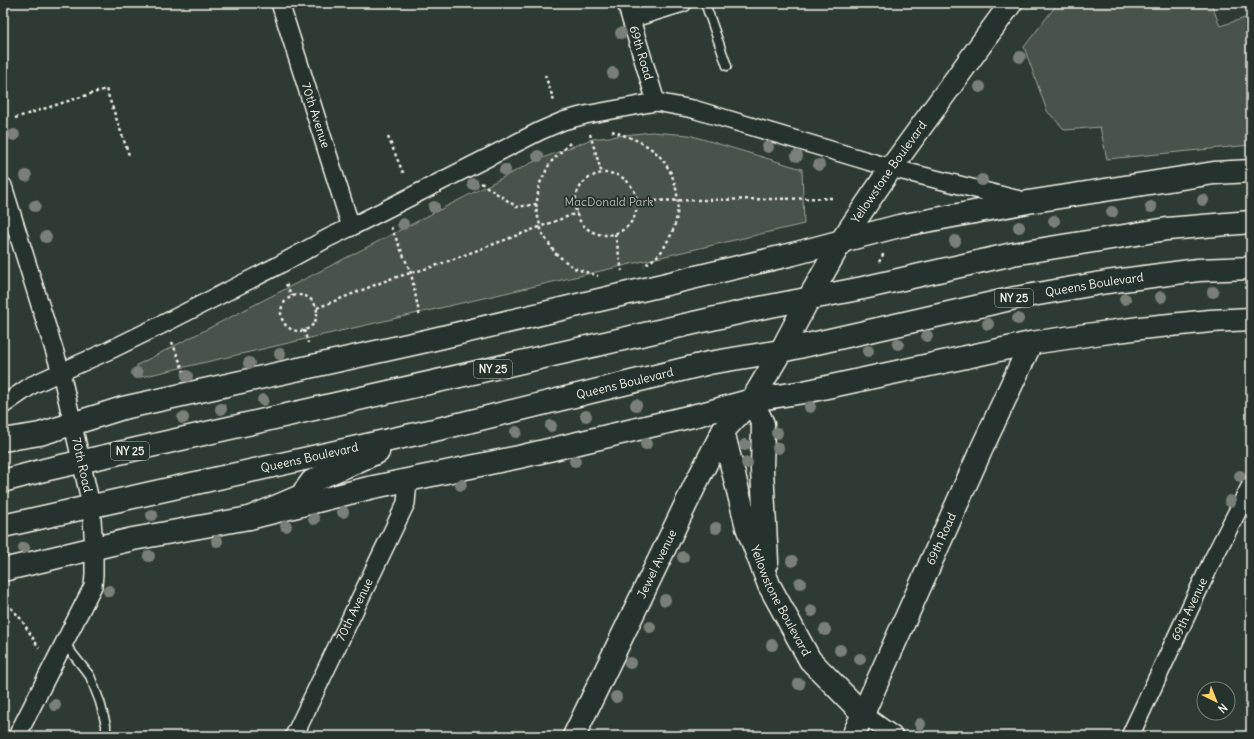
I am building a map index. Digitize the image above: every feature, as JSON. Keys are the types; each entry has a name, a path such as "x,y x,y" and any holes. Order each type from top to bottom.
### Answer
{"street":[{"name":"70th Avenue","path":"280,3 351,227"},
{"path":"628,11 683,3"},
{"name":"Yellowstone Boulevard","path":"752,400 781,351 842,240 891,168 1011,3"},
{"name":"69th Road","path":"628,11 656,102"},
{"path":"3,405 32,386 166,323 328,238 540,131 563,121 585,116 656,102 693,109 891,168 1028,202"},
{"path":"3,440 40,434 123,408 426,341 793,254 899,226 1028,202 1214,173 1251,171"},
{"name":"70th Road","path":"3,186 61,372 91,505 94,548 93,586 17,736"},
{"name":"NY 25","path":"3,481 44,470 752,310 808,300 1013,254 1167,229 1251,222"},
{"name":"Queens Boulevard","path":"3,526 91,505 503,414 709,363 781,351 1023,296 1107,282 1198,270 1251,268"},
{"path":"3,570 133,539 249,518 369,488 518,457 701,414 752,400 804,392 1031,343 1140,328 1211,321 1251,319"},
{"name":"69th Road","path":"853,736 982,448 1031,343"},
{"path":"752,400 764,424 762,470 769,585"},
{"name":"Jewel Avenue","path":"574,736 698,479 723,432 752,400"},
{"path":"249,518 301,496 312,481 421,432"},
{"name":"Yellowstone Boulevard","path":"723,432 747,527 769,585 810,660 863,714 894,736"},
{"name":"70th Avenue","path":"294,736 406,503 408,481"},
{"name":"69th Avenue","path":"1130,736 1212,561 1251,485"}],"lane":[{"path":"706,3 727,66"},
{"path":"64,643 90,676 100,702 106,725 106,736"}],"path":[{"path":"545,75 554,101"},
{"path":"15,118 106,89 129,155"},
{"path":"612,131 635,139 654,151 668,168 677,189 678,211 673,233 661,252 643,266"},
{"path":"590,132 602,174"},
{"path":"388,137 404,175"},
{"path":"570,143 550,163 539,185 536,209 542,233 555,253 574,268 598,276"},
{"path":"608,173 618,175 626,180 633,188 637,201 635,217 621,232 615,234 601,235 591,231 583,225 575,206 577,195 581,186 589,179 598,174 602,174 608,173"},
{"path":"481,183 517,207 537,204"},
{"path":"637,201 835,198"},
{"path":"317,308 390,279 435,266 577,213"},
{"path":"390,225 411,273 420,318"},
{"path":"615,234 622,271"},
{"path":"286,284 292,296"},
{"path":"298,294 310,298 317,308 316,319 309,328 304,330 293,330 284,323 282,318 281,311 286,300 298,294"},
{"path":"304,330 308,343"},
{"path":"172,342 184,372"},
{"path":"3,599 21,619 39,648"}],"green space":[{"path":"1058,3 1211,3 1220,26 1251,16 1251,145 1107,159 1100,127 1065,130 1047,111 1024,47"},
{"name":"MacDonald Park","path":"651,132 689,135 802,169 804,224 137,378 137,365 535,161 592,139"}]}
